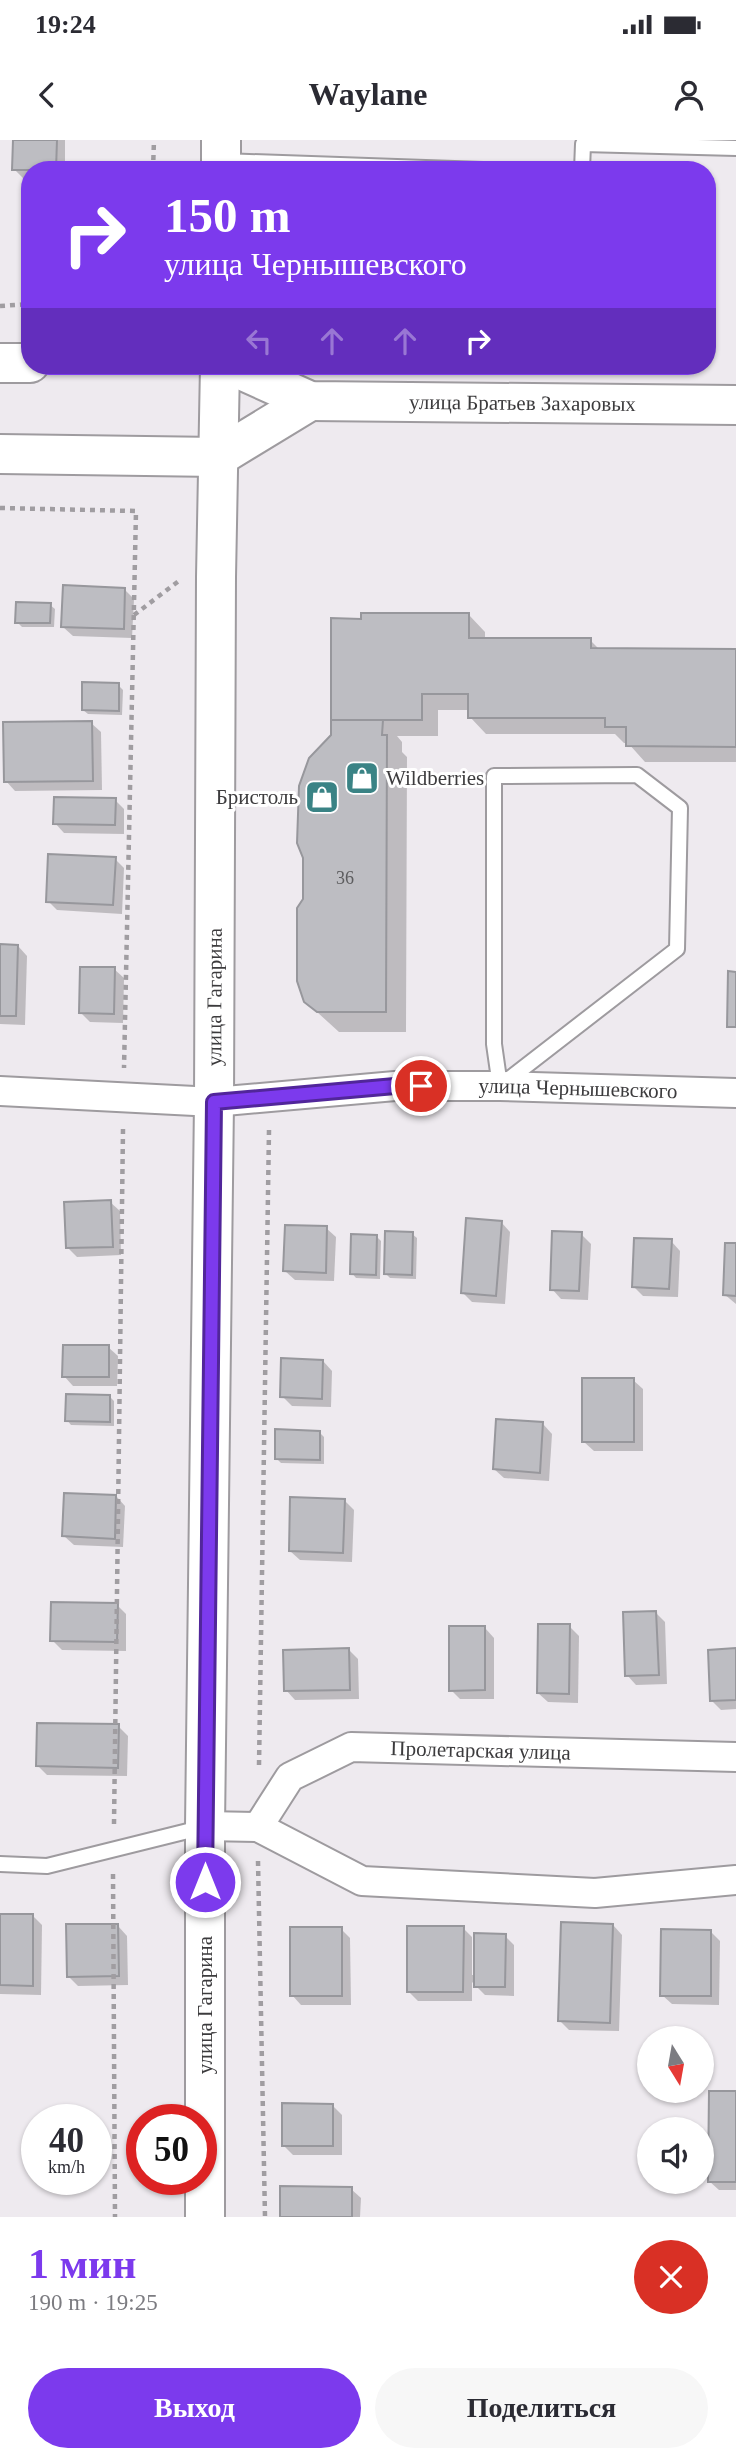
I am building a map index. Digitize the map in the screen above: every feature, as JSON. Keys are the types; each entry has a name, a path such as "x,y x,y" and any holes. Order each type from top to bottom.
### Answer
{"main road":[{"path":"0,363 21,363"},
{"name":"улица Гагарина","path":"205,2217 205,1826 220,375"},
{"name":"улица Братьев Захаровых","path":"252,375 310,401 736,405"},
{"path":"0,454 218,457 310,401"}],"street":[{"name":"улица Чернышевского","path":"0,1091 214,1102 395,1086 500,1086 736,1093"},
{"name":"Пролетарская улица","path":"257,1827 290,1776 351,1747 736,1757"},
{"path":"205,1826 257,1827 362,1881 595,1893 736,1880"}],"lane":[{"path":"582,161 583,144 736,148"},
{"path":"221,157 302,161"},
{"path":"637,775 680,808 677,949 500,1086 494,1044 494,776 637,775"},
{"path":"0,1864 47,1866 205,1826"}],"path":[{"path":"153,161 154,140"},
{"path":"0,306 21,305"},
{"path":"0,508 136,511 113,1850 114,2217"},
{"path":"133,616 184,577"},
{"path":"258,1772 270,1097"},
{"path":"257,1827 265,2217"}],"building":[{"path":"13,140 57,140 56,161 21,161 21,170 12,170"},
{"path":"63,585 125,588 124,629 61,627"},
{"path":"16,602 51,603 50,623 15,623"},
{"path":"361,613 469,613 469,638 591,638 591,648 736,649 736,747 626,746 626,727 605,727 605,718 468,718 468,694 422,694 422,720 331,720 331,618 361,619"},
{"path":"82,682 119,683 119,711 82,710"},
{"path":"331,720 383,720 382,735 387,735 386,1012 317,1012 304,1002 297,981 297,908 303,899 303,858 297,843 299,786 309,758 331,735"},
{"path":"92,721 93,781 4,782 3,722"},
{"path":"54,797 116,798 115,825 53,824"},
{"path":"48,854 116,857 113,905 46,902"},
{"path":"0,944 18,945 16,1016 0,1016"},
{"path":"80,967 115,967 114,1014 79,1013"},
{"path":"728,971 736,972 736,1027 727,1027"},
{"path":"111,1200 113,1247 66,1248 64,1202"},
{"path":"466,1218 502,1221 496,1296 461,1293"},
{"path":"285,1225 327,1226 326,1273 283,1271"},
{"path":"385,1231 413,1232 412,1275 384,1274"},
{"path":"552,1231 582,1232 579,1291 550,1290"},
{"path":"351,1234 377,1235 376,1275 350,1274"},
{"path":"634,1238 672,1239 669,1289 632,1287"},
{"path":"725,1243 736,1243 736,1296 723,1295"},
{"path":"63,1345 109,1345 109,1377 62,1377"},
{"path":"281,1358 323,1360 322,1399 280,1397"},
{"path":"582,1378 634,1378 634,1442 582,1442"},
{"path":"66,1394 110,1395 110,1422 65,1421"},
{"path":"496,1419 543,1422 540,1473 493,1469"},
{"path":"275,1429 320,1431 320,1460 275,1459"},
{"path":"64,1493 116,1495 115,1539 62,1536"},
{"path":"290,1497 345,1499 343,1553 289,1551"},
{"path":"51,1602 118,1603 117,1642 50,1641"},
{"path":"656,1611 659,1675 625,1676 623,1612"},
{"path":"538,1624 570,1624 569,1694 537,1693"},
{"path":"449,1626 485,1626 485,1690 449,1691"},
{"path":"349,1648 350,1690 284,1691 283,1650"},
{"path":"736,1648 736,1700 710,1701 708,1650"},
{"path":"37,1723 119,1724 118,1768 36,1766"},
{"path":"0,1914 33,1914 33,1986 0,1985"},
{"path":"561,1922 613,1924 610,2023 558,2021"},
{"path":"66,1924 118,1924 119,1976 67,1977"},
{"path":"407,1926 464,1926 463,1992 407,1992"},
{"path":"290,1927 342,1927 342,1996 290,1996"},
{"path":"661,1929 711,1930 711,1996 660,1996"},
{"path":"474,1933 506,1934 505,1987 474,1987"},
{"path":"714,2091 736,2091 736,2182 714,2182 714,2117 709,2117 709,2104 714,2104"},
{"path":"282,2103 333,2104 333,2146 282,2146"},
{"path":"280,2186 352,2187 352,2217 280,2217"}],"place":[{"name":"Wildberries","path":"362,778"},
{"name":"Бристоль","path":"322,797"}],"route":[{"path":"205,1882 214,1102 421,1086"}]}
